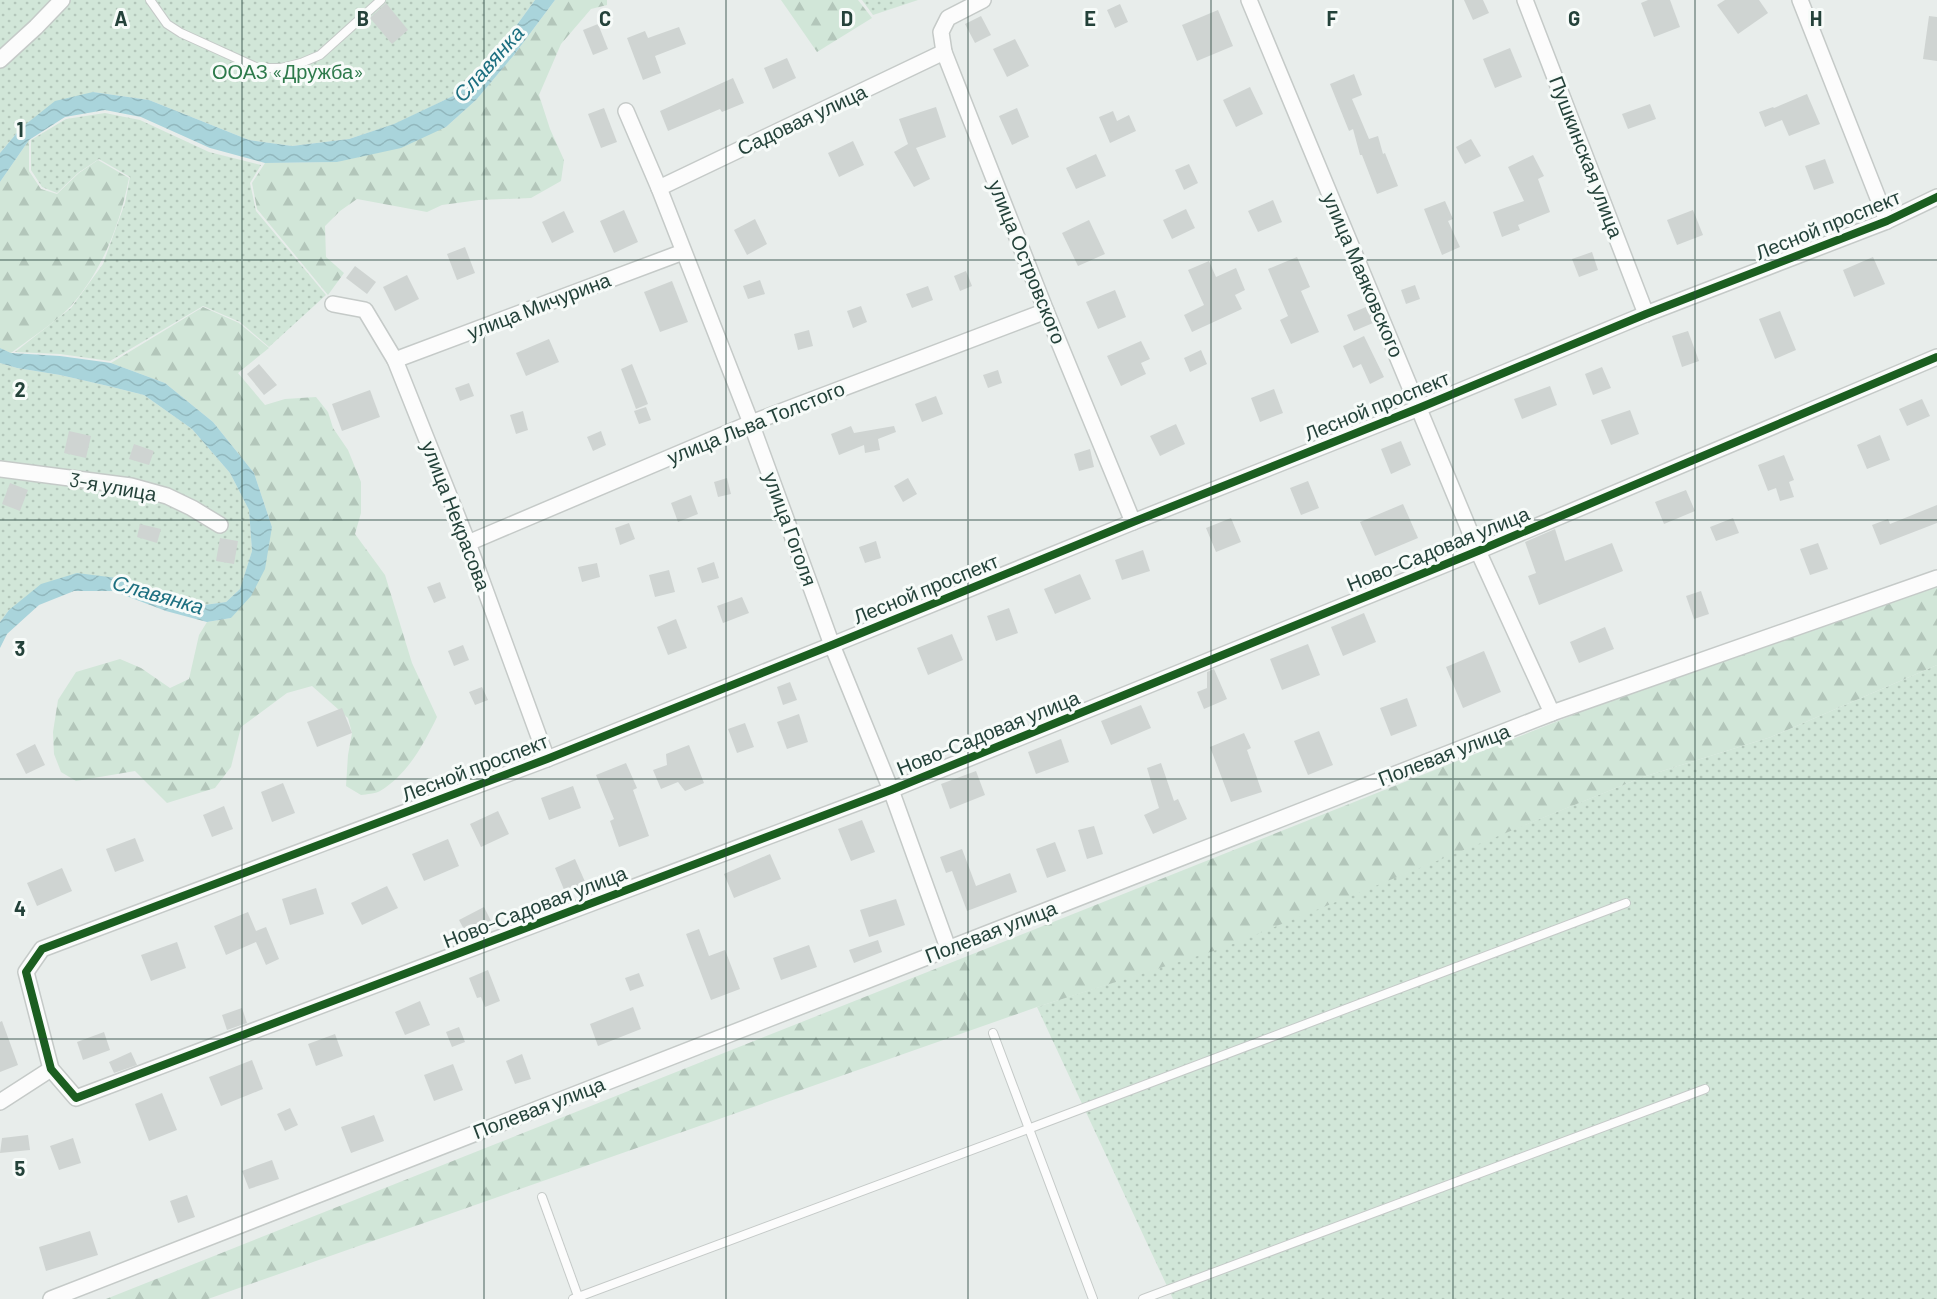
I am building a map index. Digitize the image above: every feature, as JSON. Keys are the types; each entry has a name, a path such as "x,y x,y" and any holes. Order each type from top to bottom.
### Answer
{"street":[{"path":"0,60 62,0"},
{"name":"улица Островского","path":"983,0 948,18 941,32 944,52 1046,311 1133,522"},
{"name":"улица Маяковского","path":"1249,0 1478,551 1552,713"},
{"name":"Пушкинская улица","path":"1525,0 1646,314"},
{"path":"1800,0 1887,221"},
{"name":"Садовая улица","path":"659,188 944,52"},
{"name":"улица Гоголя","path":"627,111 751,423 832,645 891,790 948,948"},
{"name":"Лесной проспект","path":"51,1069 26,972 42,949 547,759 1419,408 1646,314 1887,221 1937,197"},
{"name":"улица Мичурина","path":"395,360 683,252"},
{"name":"улица Некрасова","path":"333,304 365,310 395,360 468,543 547,759"},
{"name":"улица Льва Толстого","path":"468,543 751,423 1046,311"},
{"name":"Ново-Садовая улица","path":"51,1069 76,1098 891,790 1478,551 1937,357"},
{"name":"3-я улица","path":"0,469 131,486 166,496 220,525"},
{"name":"Полевая улица","path":"51,1299 1552,713 1937,578"},
{"path":"0,1102 51,1069"}],"lane":[{"path":"150,0 167,24 181,33 258,68 280,68 320,55 381,0"},
{"path":"542,1197 577,1298 1626,903"},
{"path":"993,1033 1093,1299"},
{"path":"1143,1299 1705,1089"}],"green space":[{"name":"ООАЗ «Дружба»","path":"0,0 535,0 508,37 453,96 395,124 349,139 292,146 249,140 149,100 93,92 21,128 0,153"},
{"path":"555,0 607,0 607,5 591,9 561,44 539,95 550,129 564,160 561,181 531,198 479,200 442,205 427,212 357,199 325,226 326,257 344,273 328,295 257,209 252,183 265,163 337,162 446,127 476,100 514,55"},
{"path":"781,0 858,0 872,18 817,52"},
{"path":"862,0 918,0 873,15"},
{"path":"105,113 140,120 209,152 261,165 250,183 256,211 326,295 269,347 240,322 203,306 110,361 60,354 15,352 71,308 103,264 125,203 130,177 99,159 78,173 57,193 42,187 31,170 31,140 66,119"},
{"path":"29,140 29,171 41,189 57,194 79,173 98,160 129,178 108,247 81,293 70,307 50,325 11,353 0,348 0,182"},
{"path":"203,307 239,323 269,348 238,373 265,405 285,399 316,397 328,412 333,428 348,450 361,482 361,513 355,534 385,575 412,663 437,717 406,768 378,792 361,795 346,786 352,733 348,718 312,686 287,693 241,727 231,767 215,788 167,803 135,771 76,781 61,772 54,754 53,732 58,700 76,672 120,659 141,668 170,688 189,679 199,635 207,622 231,618 272,527 254,473 213,422 165,383 111,363"},
{"path":"0,363 144,395 192,429 230,473 249,510 252,551 240,589 226,602 204,605 117,578 9,610 0,622"},
{"path":"1937,570 1937,665 1771,737 1643,777 1223,948 1037,1007 208,1299 106,1299"},
{"path":"1937,665 1937,1299 1173,1299 1037,1007 1223,947 1643,777 1771,737"}],"water":[{"name":"Славянка","path":"535,0 555,0 514,55 476,100 446,127 401,148 337,162 265,163 210,148 141,117 105,110 65,117 29,140 0,182 0,153 21,128 55,101 93,92 149,100 249,140 292,146 349,139 394,124 453,96 508,37"},
{"name":"Славянка","path":"0,348 11,353 60,356 111,363 165,383 213,422 254,473 272,527 265,569 251,596 231,618 207,622 166,611 113,591 74,591 39,605 7,634 0,648 0,622 9,610 41,584 77,573 117,578 204,605 226,602 240,589 252,551 249,510 230,473 192,429 144,395 0,363"}],"building":[{"path":"1464,0 1483,0 1489,13 1473,20"},
{"path":"1648,0 1670,0 1680,27 1654,37 1641,3"},
{"path":"1725,0 1759,0 1768,13 1738,34 1717,5"},
{"path":"386,3 408,30 392,44 370,18"},
{"path":"1120,4 1128,22 1115,28 1107,10"},
{"path":"1218,10 1233,46 1197,61 1182,25"},
{"path":"981,16 991,35 975,43 965,24"},
{"path":"1929,16 1937,17 1937,61 1923,59"},
{"path":"598,24 608,49 593,55 583,30"},
{"path":"679,27 686,44 655,56 661,73 643,80 627,38 645,31 648,38"},
{"path":"1015,39 1029,66 1007,77 993,49"},
{"path":"1510,48 1522,77 1495,88 1483,59"},
{"path":"787,58 796,78 773,89 764,68"},
{"path":"1354,74 1362,95 1352,99 1369,139 1378,136 1383,154 1385,153 1398,186 1377,194 1362,155 1360,155 1353,129 1349,131 1330,84"},
{"path":"733,78 744,103 722,112 720,109 668,131 660,111"},
{"path":"1250,87 1263,114 1236,127 1223,100"},
{"path":"1807,94 1820,124 1789,136 1782,120 1765,127 1759,112"},
{"path":"1650,104 1656,119 1628,129 1622,114"},
{"path":"936,107 946,137 916,148 930,179 914,187 894,152 908,144 899,119"},
{"path":"604,108 617,142 601,148 588,114"},
{"path":"1017,108 1029,137 1012,145 999,116"},
{"path":"1113,111 1117,121 1129,115 1136,131 1110,143 1099,117"},
{"path":"1471,139 1481,156 1465,164 1456,147"},
{"path":"853,141 864,165 839,177 828,153"},
{"path":"1096,154 1106,176 1076,189 1066,168"},
{"path":"1533,155 1544,176 1538,179 1550,212 1518,225 1520,230 1502,237 1493,212 1524,201 1508,167"},
{"path":"1825,159 1834,183 1814,190 1805,166"},
{"path":"1189,164 1198,183 1184,190 1175,170"},
{"path":"1273,200 1282,222 1258,232 1248,211"},
{"path":"1445,201 1453,219 1448,221 1460,247 1442,255 1424,209"},
{"path":"1186,209 1195,228 1172,239 1163,220"},
{"path":"624,210 638,242 614,253 600,221"},
{"path":"1693,210 1703,235 1677,245 1667,220"},
{"path":"564,211 574,232 552,243 542,222"},
{"path":"755,219 767,244 747,255 734,230"},
{"path":"1089,220 1105,254 1078,266 1062,233"},
{"path":"465,247 475,273 457,280 447,254"},
{"path":"1592,252 1598,270 1579,277 1572,259"},
{"path":"1297,257 1310,287 1301,291 1319,332 1291,344 1280,320 1288,316 1268,269"},
{"path":"1873,257 1885,284 1854,297 1843,270"},
{"path":"1209,261 1216,277 1236,268 1245,290 1235,295 1242,309 1192,332 1184,315 1204,305 1188,270"},
{"path":"355,266 376,282 367,294 346,278"},
{"path":"966,271 972,286 960,291 954,276"},
{"path":"407,275 419,299 395,311 383,287"},
{"path":"760,280 765,294 748,299 743,286"},
{"path":"672,281 688,322 660,332 644,292"},
{"path":"1415,285 1420,299 1406,304 1401,290"},
{"path":"928,286 933,300 912,308 906,294"},
{"path":"1115,290 1126,317 1098,329 1086,302"},
{"path":"861,306 867,322 853,328 847,311"},
{"path":"1366,307 1373,323 1354,331 1347,315"},
{"path":"1780,311 1796,350 1775,359 1759,319"},
{"path":"809,330 813,346 798,350 794,334"},
{"path":"1688,331 1699,361 1682,367 1672,336"},
{"path":"1364,336 1384,377 1370,384 1361,364 1353,368 1343,346"},
{"path":"549,339 559,362 526,376 516,353"},
{"path":"1141,341 1150,359 1141,363 1146,374 1121,386 1107,356"},
{"path":"1201,350 1207,364 1190,372 1184,358"},
{"path":"259,364 277,385 264,395 247,374"},
{"path":"632,364 648,404 636,409 621,369"},
{"path":"1602,367 1611,388 1593,395 1585,374"},
{"path":"998,370 1002,383 988,388 983,375"},
{"path":"469,383 474,396 460,401 455,388"},
{"path":"1550,386 1557,405 1522,419 1514,399"},
{"path":"1274,389 1283,413 1260,422 1251,398"},
{"path":"370,390 380,417 342,431 332,404"},
{"path":"936,396 943,414 922,422 915,404"},
{"path":"1922,399 1930,416 1907,426 1899,409"},
{"path":"646,407 651,420 639,424 634,411"},
{"path":"1630,410 1639,434 1611,445 1601,420"},
{"path":"523,411 528,430 516,434 510,415"},
{"path":"1176,424 1185,444 1160,456 1150,436"},
{"path":"851,426 854,433 894,426 896,432 878,439 880,450 865,453 864,445 839,455 831,434"},
{"path":"69,431 91,436 86,458 64,453"},
{"path":"601,431 606,445 593,451 587,437"},
{"path":"1880,435 1890,460 1867,469 1857,445"},
{"path":"1401,441 1411,465 1391,474 1381,449"},
{"path":"134,444 154,451 149,465 129,459"},
{"path":"1090,449 1094,467 1079,471 1074,454"},
{"path":"1784,455 1794,480 1789,482 1794,497 1780,501 1776,488 1768,491 1758,465"},
{"path":"727,478 731,494 718,497 714,482"},
{"path":"908,478 917,494 903,502 894,486"},
{"path":"1308,481 1319,508 1301,515 1290,488"},
{"path":"10,483 28,490 20,511 2,504"},
{"path":"1686,490 1695,511 1664,524 1655,502"},
{"path":"691,495 698,514 678,522 671,503"},
{"path":"1403,504 1418,538 1375,556 1360,522"},
{"path":"1937,505 1937,523 1880,545 1872,525 1888,519 1890,524"},
{"path":"1231,518 1241,542 1216,552 1206,528"},
{"path":"1733,518 1739,533 1716,541 1710,527"},
{"path":"629,523 635,539 620,545 615,528"},
{"path":"140,524 161,529 157,543 137,537"},
{"path":"1555,529 1565,561 1612,543 1623,571 1539,605 1528,576 1536,573 1525,542"},
{"path":"220,538 238,541 234,564 216,561"},
{"path":"876,541 881,558 865,563 859,547"},
{"path":"1818,543 1828,569 1810,575 1800,549"},
{"path":"1143,550 1150,571 1122,580 1115,560"},
{"path":"714,562 719,578 702,583 697,568"},
{"path":"597,563 600,577 582,582 578,567"},
{"path":"669,570 675,592 655,597 649,575"},
{"path":"1080,574 1091,599 1055,614 1044,589"},
{"path":"440,582 446,598 434,603 427,587"},
{"path":"1701,591 1709,614 1694,619 1686,596"},
{"path":"742,597 749,613 723,623 717,606"},
{"path":"1009,608 1018,633 996,641 987,616"},
{"path":"1364,613 1376,642 1343,656 1331,627"},
{"path":"676,619 687,648 668,655 657,627"},
{"path":"1605,627 1614,649 1579,663 1570,642"},
{"path":"952,634 963,660 928,675 917,648"},
{"path":"1308,644 1320,675 1282,690 1270,659"},
{"path":"463,645 469,660 454,666 448,651"},
{"path":"1484,651 1501,692 1463,708 1446,667"},
{"path":"1214,669 1227,699 1204,709 1197,692 1207,688 1207,672"},
{"path":"790,682 797,700 783,705 777,687"},
{"path":"482,687 488,700 475,705 469,692"},
{"path":"1407,698 1417,726 1391,736 1380,708"},
{"path":"1141,705 1151,728 1111,745 1101,721"},
{"path":"342,708 352,733 317,747 307,722"},
{"path":"799,714 808,742 787,749 777,722"},
{"path":"745,723 754,747 737,753 728,729"},
{"path":"1319,731 1333,765 1308,775 1294,741"},
{"path":"1244,733 1251,748 1247,750 1262,792 1231,802 1210,747"},
{"path":"1061,739 1069,762 1036,774 1028,752"},
{"path":"35,744 45,765 26,774 16,754"},
{"path":"689,745 704,783 685,791 678,782 661,789 653,770 667,765 666,754"},
{"path":"626,763 637,788 633,790 649,836 619,847 610,821 614,819 596,775"},
{"path":"1161,763 1174,801 1178,799 1187,819 1153,834 1144,815 1159,808 1147,768"},
{"path":"976,771 985,795 950,809 941,784"},
{"path":"283,783 295,813 272,822 261,792"},
{"path":"573,786 581,808 549,820 541,798"},
{"path":"224,806 233,829 212,837 203,815"},
{"path":"498,811 509,834 481,847 470,824"},
{"path":"862,820 875,852 851,861 838,829"},
{"path":"1094,826 1103,854 1087,859 1078,830"},
{"path":"135,838 144,861 115,872 106,849"},
{"path":"448,839 459,866 424,881 412,854"},
{"path":"1055,842 1066,871 1047,878 1036,849"},
{"path":"962,849 976,886 1010,873 1017,892 967,911 952,871 946,873 940,857"},
{"path":"770,854 781,879 734,898 724,874"},
{"path":"575,859 586,884 565,892 555,868"},
{"path":"62,868 72,891 37,906 27,883"},
{"path":"387,886 398,908 362,925 351,903"},
{"path":"316,888 324,914 290,925 282,899"},
{"path":"896,899 905,925 869,937 860,910"},
{"path":"484,907 492,923 467,935 459,920"},
{"path":"248,912 256,931 266,927 279,959 266,965 256,942 226,955 214,926"},
{"path":"699,929 709,956 725,950 740,989 711,1000 686,934"},
{"path":"878,940 882,952 854,963 849,950"},
{"path":"177,942 186,968 151,981 141,955"},
{"path":"809,945 817,967 781,980 773,958"},
{"path":"488,970 500,1001 485,1007 481,997 477,998 469,978"},
{"path":"639,973 644,986 630,991 625,978"},
{"path":"420,1001 430,1025 405,1035 395,1012"},
{"path":"633,1007 641,1029 598,1046 590,1024"},
{"path":"242,1008 247,1023 227,1030 222,1015"},
{"path":"2,1021 18,1065 0,1072 0,1022"},
{"path":"459,1027 465,1042 452,1047 446,1032"},
{"path":"104,1032 110,1050 83,1060 77,1042"},
{"path":"335,1034 343,1056 316,1066 308,1044"},
{"path":"131,1052 137,1065 114,1073 109,1062"},
{"path":"522,1054 531,1079 515,1084 506,1061"},
{"path":"252,1060 263,1089 221,1106 209,1077"},
{"path":"453,1064 463,1090 434,1101 424,1075"},
{"path":"162,1093 177,1130 149,1141 135,1104"},
{"path":"290,1108 298,1125 285,1131 277,1114"},
{"path":"374,1115 384,1141 351,1153 341,1127"},
{"path":"28,1135 30,1150 0,1153 2,1138"},
{"path":"73,1138 81,1163 59,1170 50,1146"},
{"path":"272,1160 279,1179 249,1189 242,1171"},
{"path":"187,1195 195,1217 178,1223 170,1201"},
{"path":"90,1231 98,1255 46,1271 39,1247"}],"cycle path":[{"path":"1937,197 1887,221 1646,314 1419,408 547,759 42,949 26,972 51,1069 76,1098 891,790 1478,551 1937,357"}]}
